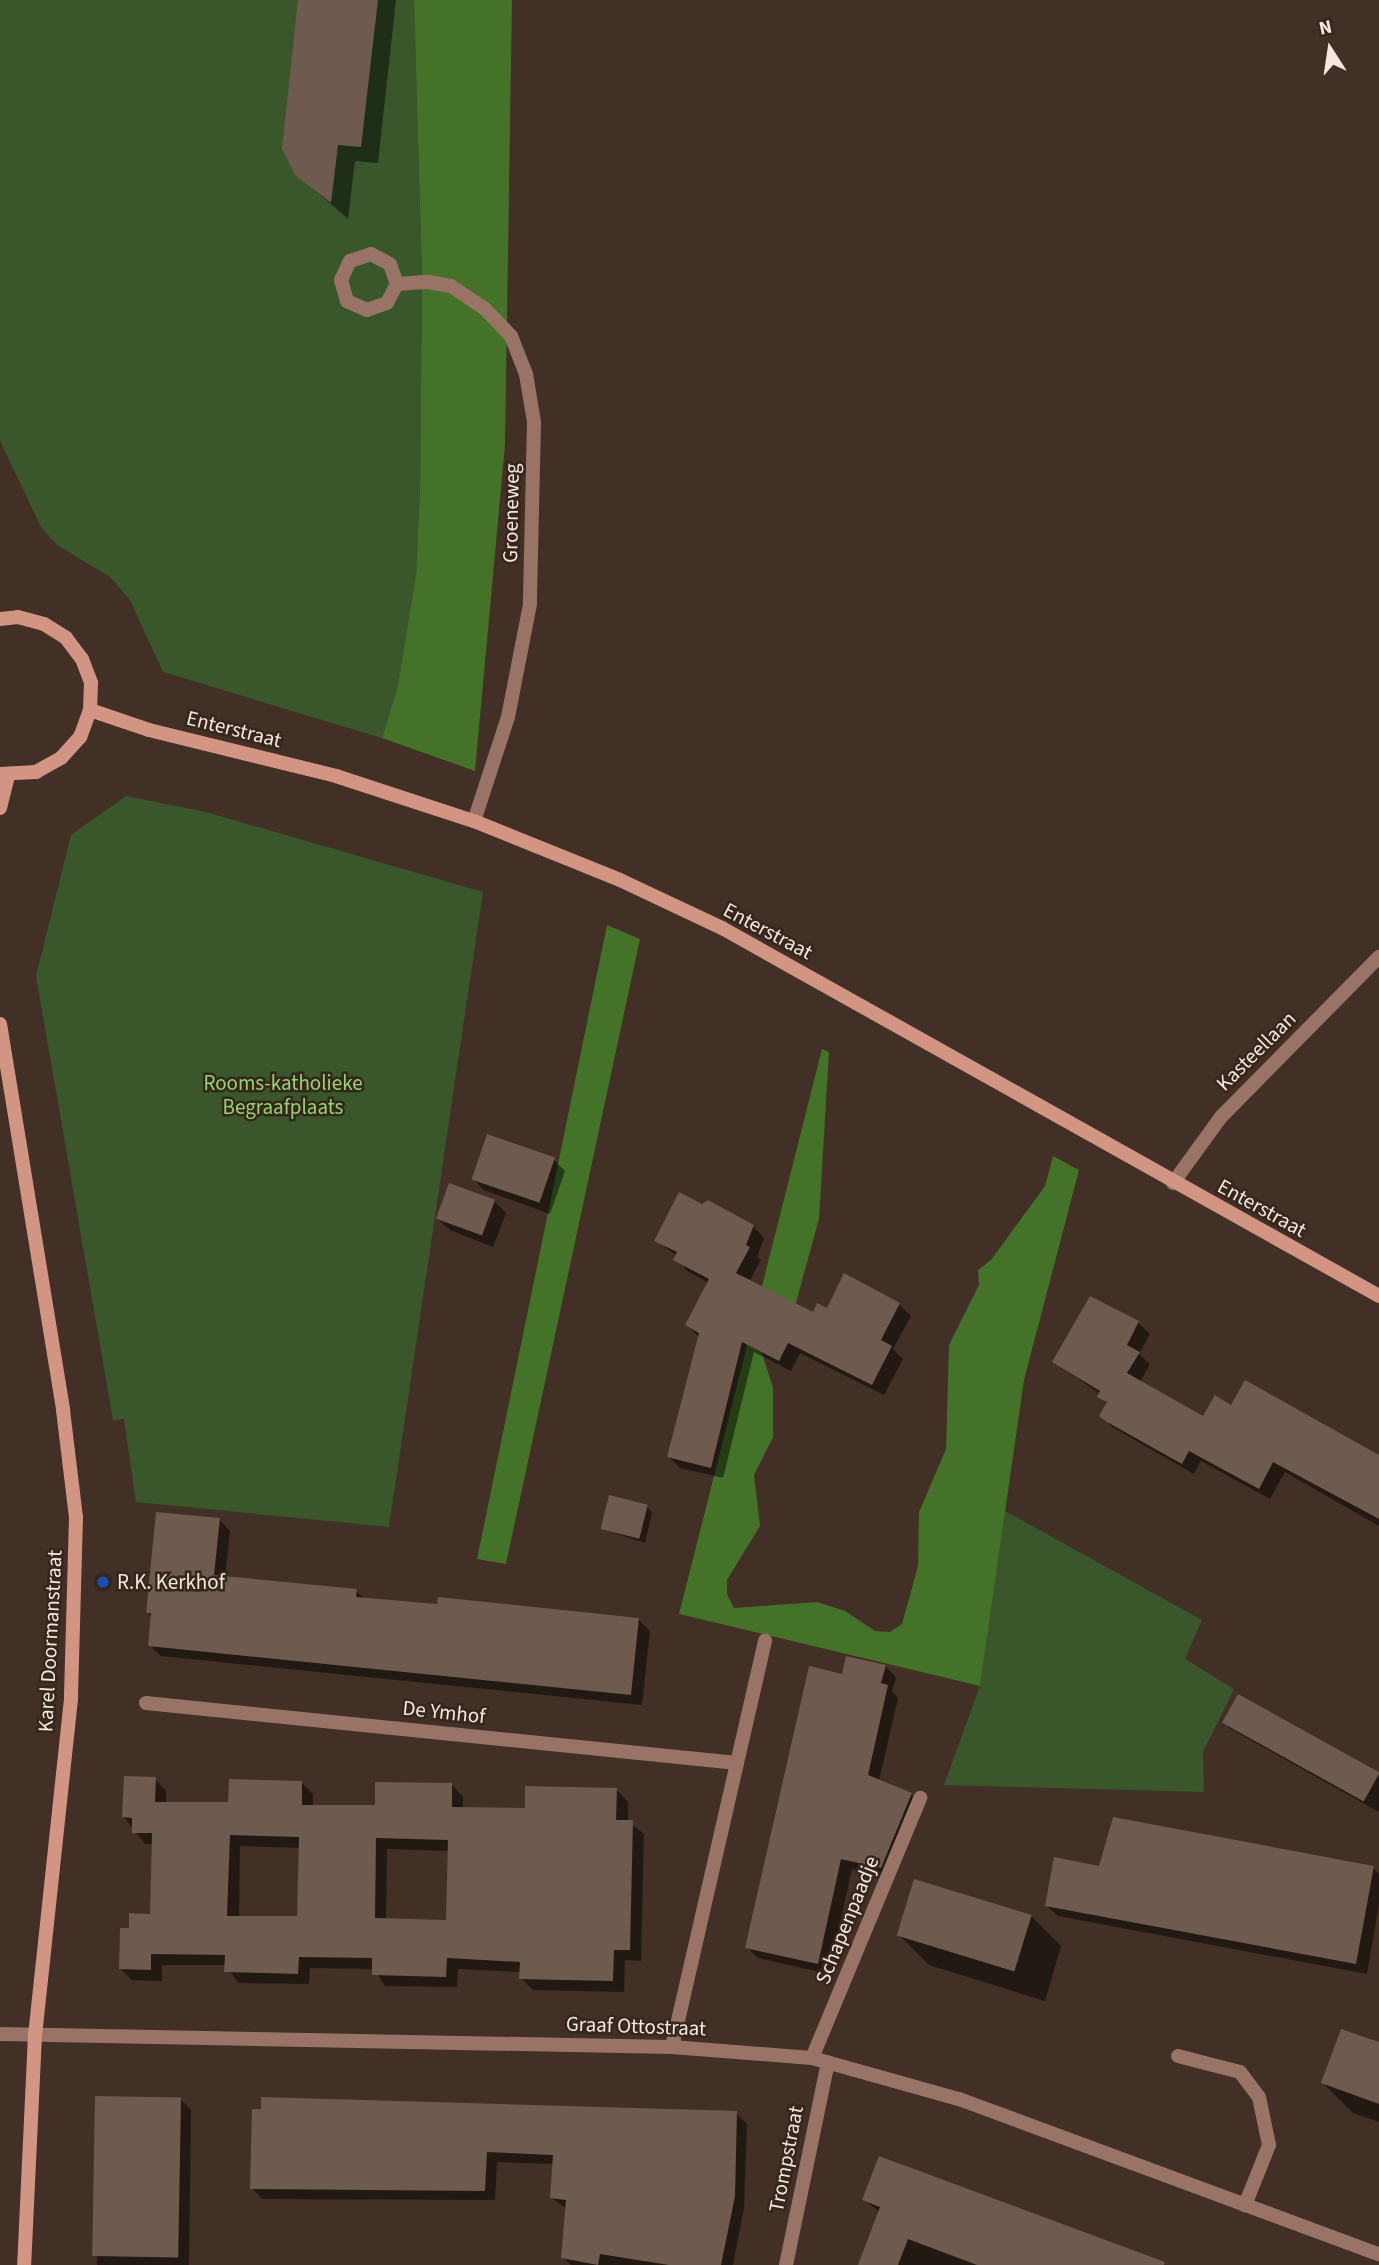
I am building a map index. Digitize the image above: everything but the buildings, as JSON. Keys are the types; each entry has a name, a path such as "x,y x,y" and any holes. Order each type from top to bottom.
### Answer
{"main road":[{"path":"0,619 18,617 44,624 66,638 82,659 91,684 90,710 80,737 61,758 36,772 4,775 0,808"},
{"name":"Enterstraat","path":"90,710 149,730 336,776 474,821 621,880 722,928 1379,1296"},
{"name":"Karel Doormanstraat","path":"0,1024 63,1410 76,1517 71,1699 35,2035 24,2265"}],"street":[{"name":"Groeneweg","path":"397,284 428,282 451,286 484,308 510,336 526,374 534,422 530,604 508,717 474,821"},
{"name":"Kasteellaan","path":"1173,1183 1221,1117 1379,957"},
{"path":"672,2046 765,1640"},
{"name":"De Ymhof","path":"146,1703 737,1763"},
{"name":"Schapenpaadje","path":"812,2058 920,1798"},
{"name":"Graaf Ottostraat","path":"0,2034 672,2046 812,2058 958,2099 1379,2254"},
{"path":"1178,2056 1240,2072 1259,2097 1269,2145 1245,2205"},
{"name":"Trompstraat","path":"786,2265 828,2062"}],"green space":[{"path":"0,0 414,0 422,277 420,490 416,575 398,685 382,738 163,672 130,600 110,577 57,545 41,527 0,441"},
{"path":"414,0 512,0 505,445 475,771 382,738 398,685 416,575 420,490 422,277"},
{"name":"Rooms-katholieke Begraafplaats","path":"126,796 206,812 483,892 389,1527 136,1502 124,1419 113,1420 36,976 71,835"},
{"path":"607,925 640,939 506,1564 477,1559"},
{"path":"822,1049 829,1052 819,1219 795,1306 785,1302 762,1353 773,1388 773,1437 754,1475 760,1526 727,1580 727,1594 734,1608 817,1602 845,1611 875,1631 890,1632 902,1624 918,1566 919,1512 946,1449 949,1345 979,1285 978,1270 991,1260 1045,1186 1053,1156 1079,1170 1024,1380 980,1686 679,1614"},
{"path":"1005,1511 1202,1620 1185,1659 1234,1689 1203,1752 1204,1792 944,1785 980,1686"}],"place":[{"name":"R.K. Kerkhof","path":"103,1582"}]}
